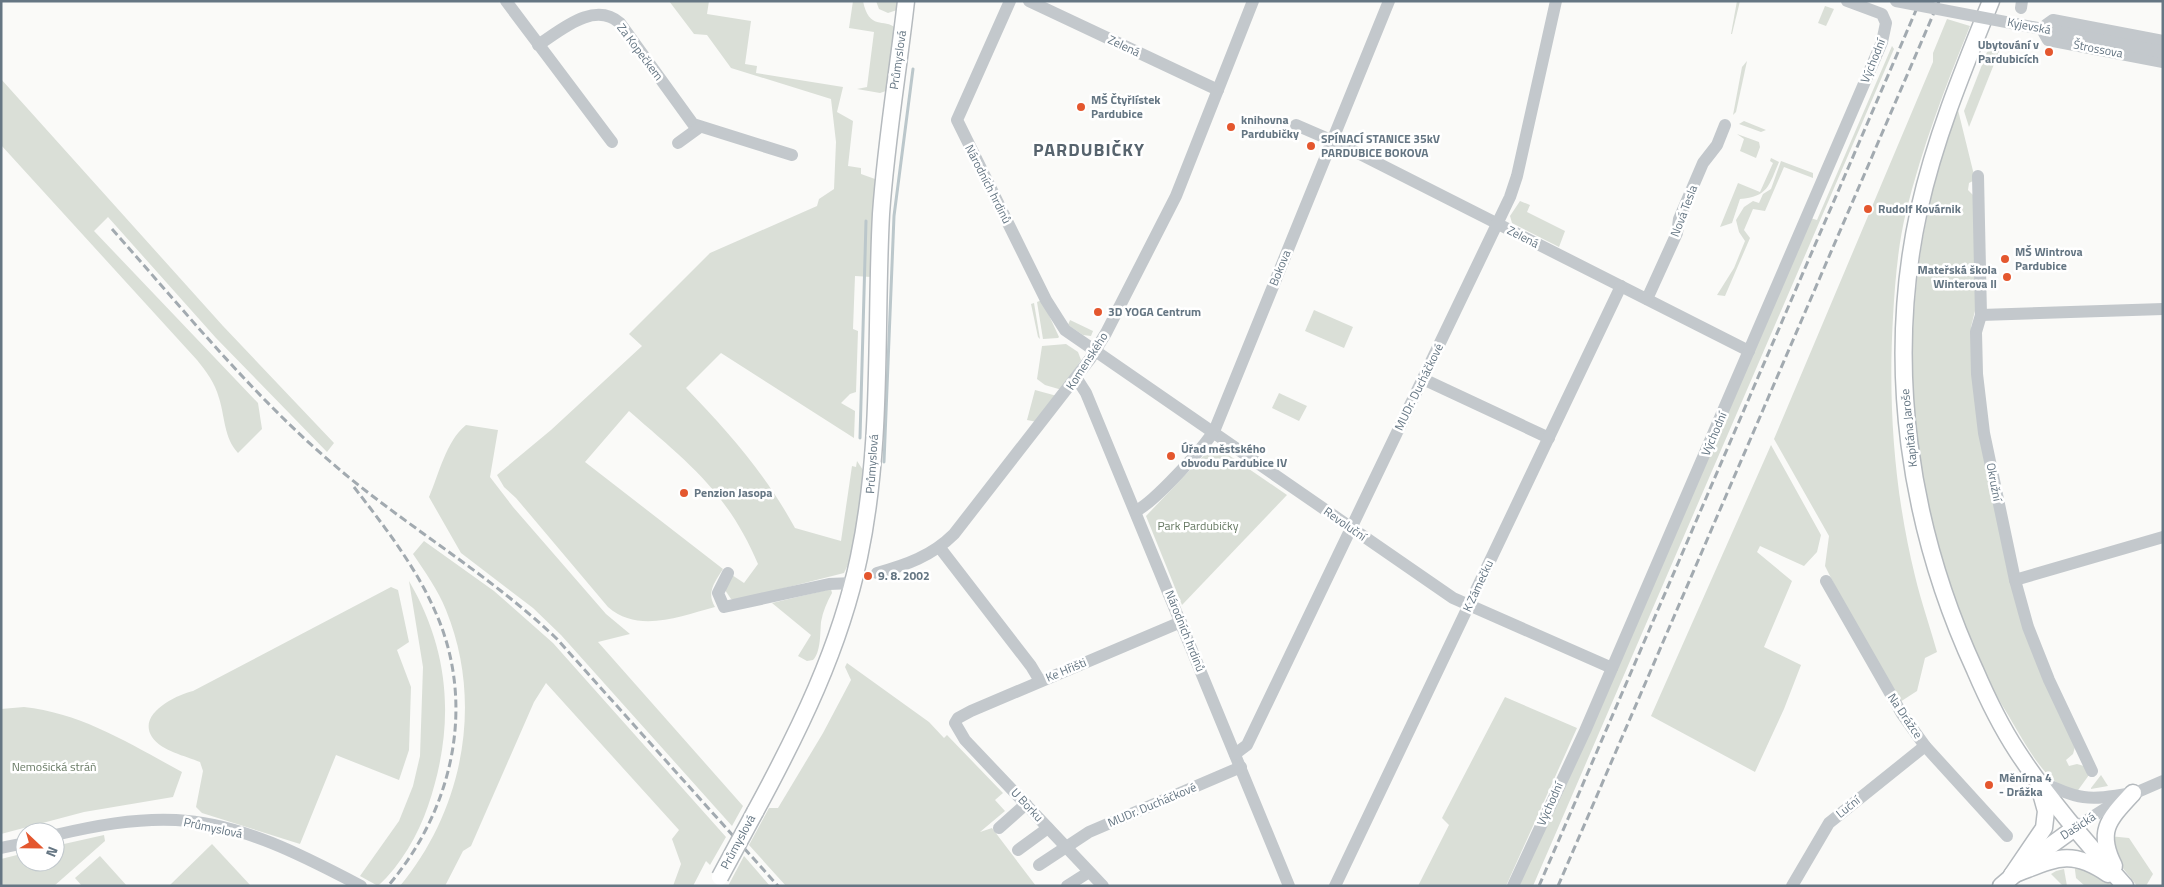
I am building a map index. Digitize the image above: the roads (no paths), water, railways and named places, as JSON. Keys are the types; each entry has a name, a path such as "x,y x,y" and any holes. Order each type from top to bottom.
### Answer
{"main road":[{"name":"Průmyslová","path":"717,883 794,738 818,684 839,631 853,583 863,537 871,480 881,214 892,103 907,1"},
{"name":"Kapitána Jaroše","path":"1991,1 1942,125 1919,213 1905,309 1905,393 1910,448 1919,503 1941,586 1964,648 1992,706 2017,751 2076,827"},
{"path":"2007,880 2042,834 2046,822 2046,811 2038,780"},
{"path":"2124,885 2110,857 2105,832 2113,815 2133,793"},
{"path":"2076,827 2124,885"},
{"name":"Dašická","path":"2007,880 2076,827"},
{"path":"2007,880 2058,859 2075,858 2095,864 2124,885"}],"street":[{"path":"506,1 612,142"},
{"name":"Národních hrdinů","path":"1010,1 957,120 1051,308 1069,334 1095,351"},
{"name":"Zelená","path":"1029,1 1218,90"},
{"name":"Komenského","path":"877,573 920,559 940,548 963,524 1076,379 1095,351 1172,204 1253,1"},
{"name":"Bokova","path":"1136,510 1146,504 1212,432 1389,1"},
{"name":"MUDr. Ducháčkové","path":"1235,754 1247,745 1497,224 1514,184 1556,1"},
{"name":"Východní","path":"1514,886 1612,668 1886,31 1886,20 1882,14 1847,1"},
{"name":"Kyjevská","path":"1896,1 2163,52"},
{"name":"Za Kopečkem","path":"538,45 583,16 599,15 614,19 620,24 692,124 792,155"},
{"name":"Štrossova","path":"2163,41 2053,20 2046,25 2044,33 2048,40 2163,62"},
{"name":"Zelená","path":"1296,125 1331,140 1749,351"},
{"name":"Nová Tesla","path":"1647,299 1677,233 1680,219 1703,163 1725,126"},
{"path":"678,143 700,127"},
{"name":"Okružní","path":"1978,176 1981,315 1976,332 1984,433 2015,580 2028,626 2049,680 2092,771"},
{"name":"K Zámečku","path":"1335,886 1621,286"},
{"path":"1981,315 2163,309"},
{"name":"Revoluční","path":"1095,351 1351,528 1469,606 1612,668"},
{"name":"Národních hrdinů","path":"1076,379 1086,393 1136,510 1289,886"},
{"path":"1423,379 1548,438"},
{"path":"2015,580 2163,537"},
{"path":"940,548 1031,666 1040,681"},
{"path":"728,573 718,593 724,607 829,584 853,583"},
{"name":"Na Drážce","path":"1826,581 1882,683 1925,746 2007,836"},
{"name":"Ke Hřišti","path":"954,722 963,714 1181,622"},
{"name":"U Borku","path":"954,722 962,736 1103,886"},
{"name":"Luční","path":"1792,886 1829,823 1925,746"},
{"name":"MUDr. Ducháčkové","path":"1039,865 1089,832 1241,767"},
{"path":"2038,780 2081,798 2096,799 2133,793"},
{"name":"Dašická","path":"2076,827 2133,793 2163,781"},
{"path":"999,828 1026,804"},
{"name":"Průmyslová","path":"65,834 137,821 191,822 232,830 268,842 357,884"},
{"path":"1018,850 1048,828"},
{"path":"1,848 15,845"},
{"path":"1067,886 1089,872"}],"waterway":[{"path":"884,462 894,216 913,69"},
{"path":"860,438 866,221"}],"railway":[{"path":"1539,886 1920,1"},
{"path":"1558,886 1939,1"},
{"path":"112,229 218,350 303,437 360,487 475,571 531,615 557,639 778,886"},
{"path":"354,487 399,547 419,579 435,611 448,646 455,683 456,719 452,755 443,790 429,824 410,856 388,886"}],"place":[{"name":"Ubytování v Pardubicích","path":"2049,52"},
{"name":"MŠ Čtyřlístek Pardubice","path":"1081,107"},
{"name":"knihovna Pardubičky","path":"1231,127"},
{"name":"SPÍNACÍ STANICE 35kV PARDUBICE BOKOVA","path":"1311,146"},
{"name":"Rudolf Kovárnik","path":"1868,209"},
{"name":"MŠ Wintrova Pardubice","path":"2005,259"},
{"name":"Mateřská škola Winterova II","path":"2007,277"},
{"name":"3D YOGA Centrum","path":"1098,312"},
{"name":"Úřad městského obvodu Pardubice IV","path":"1171,456"},
{"name":"Penzion Jasopa","path":"684,493"},
{"name":"9. 8. 2002","path":"868,576"},
{"name":"Měnírna 4 - Drážka","path":"1989,785"}],"district":[{"name":"PARDUBIČKY","path":"1089,150"}],"park label":[{"name":"Park Pardubičky","path":"1198,526"},
{"name":"Nemošická stráň","path":"54,767"}]}
